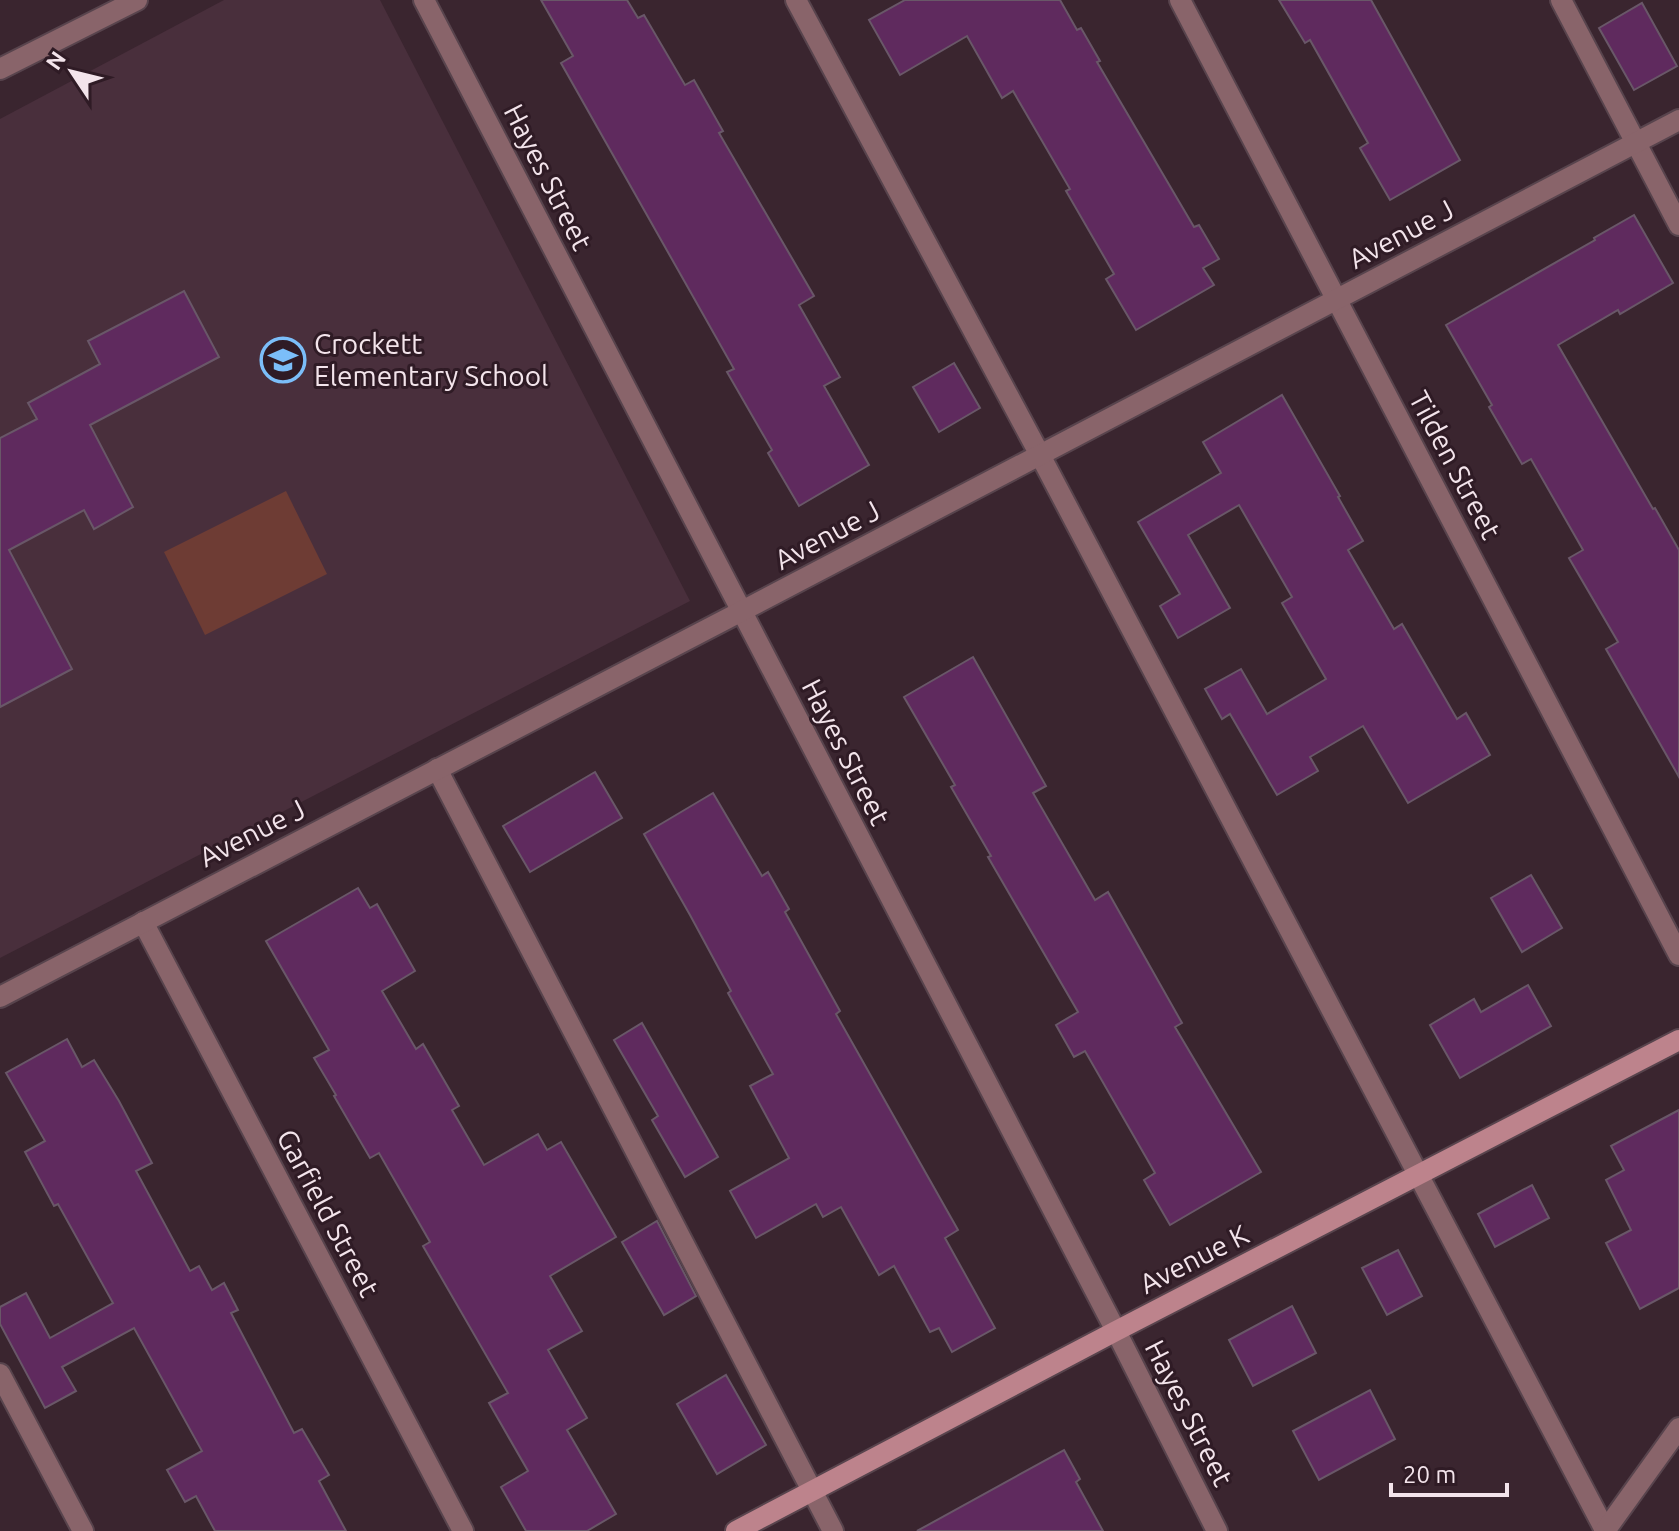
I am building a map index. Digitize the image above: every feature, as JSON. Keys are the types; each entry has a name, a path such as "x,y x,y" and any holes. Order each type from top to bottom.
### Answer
{"street":[{"path":"0,69 137,0"},
{"name":"Hayes Street","path":"424,0 1217,1531"},
{"path":"796,0 1040,455 1605,1531 1679,1428"},
{"name":"Tilden Street","path":"1180,0 1679,955"},
{"path":"1561,0 1679,225"},
{"name":"Avenue J","path":"0,997 1679,120"},
{"path":"437,769 833,1531"},
{"name":"Garfield Street","path":"143,922 463,1531"},
{"name":"Avenue K","path":"736,1531 1679,1040"},
{"path":"0,1374 83,1531"}],"shaded area":[{"name":"Crockett Elementary School","path":"224,0 380,0 690,601 0,958 0,119"},
{"path":"286,491 327,574 205,635 164,552"}],"building":[{"path":"541,0 627,0 638,18 644,15 685,85 694,80 723,131 719,133 814,296 799,305 840,377 824,386 869,465 799,506 768,453 772,450 727,372 734,369 561,63 573,56"},
{"path":"905,0 1060,0 1077,30 1081,28 1100,61 1097,62 1194,227 1199,225 1219,259 1203,268 1214,285 1136,330 1106,279 1114,274 1066,191 1070,189 1013,91 1002,98 967,36 900,75 869,20"},
{"path":"1279,0 1371,0 1460,160 1390,200 1360,148 1368,143 1310,40 1305,43"},
{"path":"1642,3 1677,66 1634,90 1599,28"},
{"path":"1634,215 1673,283 1558,345 1679,550 1679,777 1606,649 1618,642 1569,558 1583,550 1531,459 1522,464 1446,325"},
{"path":"184,291 219,357 90,425 133,507 94,529 84,510 9,550 72,669 0,707 0,438 37,419 28,403 100,364 88,341"},
{"path":"954,363 980,408 939,432 913,387"},
{"path":"1282,395 1363,541 1348,550 1394,629 1402,624 1457,719 1466,713 1490,755 1408,803 1363,726 1310,757 1318,771 1277,795 1230,714 1222,719 1205,689 1241,669 1267,714 1326,679 1282,603 1292,597 1239,505 1188,535 1230,608 1178,638 1160,606 1180,594 1138,522 1221,473 1203,442"},
{"path":"973,657 1046,786 1033,793 1095,900 1108,892 1182,1023 1175,1027 1261,1172 1170,1225 1144,1180 1155,1173 1085,1051 1074,1057 1056,1025 1078,1012 988,857 991,856 951,787 955,785 904,697"},
{"path":"595,772 622,818 530,872 503,826"},
{"path":"713,793 762,876 768,872 789,909 785,912 840,1011 836,1014 958,1230 945,1238 995,1328 952,1352 939,1328 930,1332 894,1266 879,1275 841,1207 823,1217 816,1204 756,1238 730,1191 789,1158 750,1086 773,1074 644,834"},
{"path":"1531,875 1562,928 1522,952 1491,898"},
{"path":"358,888 370,908 377,904 415,971 382,991 416,1049 423,1044 459,1106 452,1110 484,1165 538,1134 547,1150 561,1142 616,1237 550,1276 582,1331 548,1350 587,1418 567,1430 616,1514 587,1531 526,1531 501,1487 528,1471 489,1403 508,1393 423,1246 430,1242 379,1153 370,1158 334,1096 314,1058 329,1050 266,941"},
{"path":"1528,985 1551,1026 1460,1078 1430,1025 1474,999 1481,1012"},
{"path":"642,1023 718,1157 685,1177 652,1120 658,1116 614,1040"},
{"path":"67,1039 82,1067 94,1060 152,1163 136,1171 190,1271 199,1266 212,1290 224,1283 238,1310 231,1313 294,1433 302,1429 329,1475 319,1481 346,1531 215,1531 196,1496 185,1502 167,1470 202,1451 134,1328 62,1367 76,1391 45,1408 0,1324 0,1307 26,1293 50,1338 113,1303 25,1152 45,1141 6,1073"},
{"path":"1679,1110 1679,1288 1640,1309 1606,1243 1631,1230 1606,1180 1624,1170 1611,1146"},
{"path":"1532,1185 1549,1218 1495,1247 1478,1214"},
{"path":"657,1221 696,1296 664,1315 622,1242"},
{"path":"1398,1250 1422,1296 1387,1315 1362,1268"},
{"path":"1292,1306 1316,1353 1253,1386 1229,1340"},
{"path":"726,1375 766,1445 717,1474 677,1404"},
{"path":"1370,1390 1395,1439 1319,1480 1293,1431"},
{"path":"1064,1450 1080,1479 1076,1482 1103,1531 917,1531"}],"place":[{"name":"Crockett Elementary School","path":"283,360"}]}
